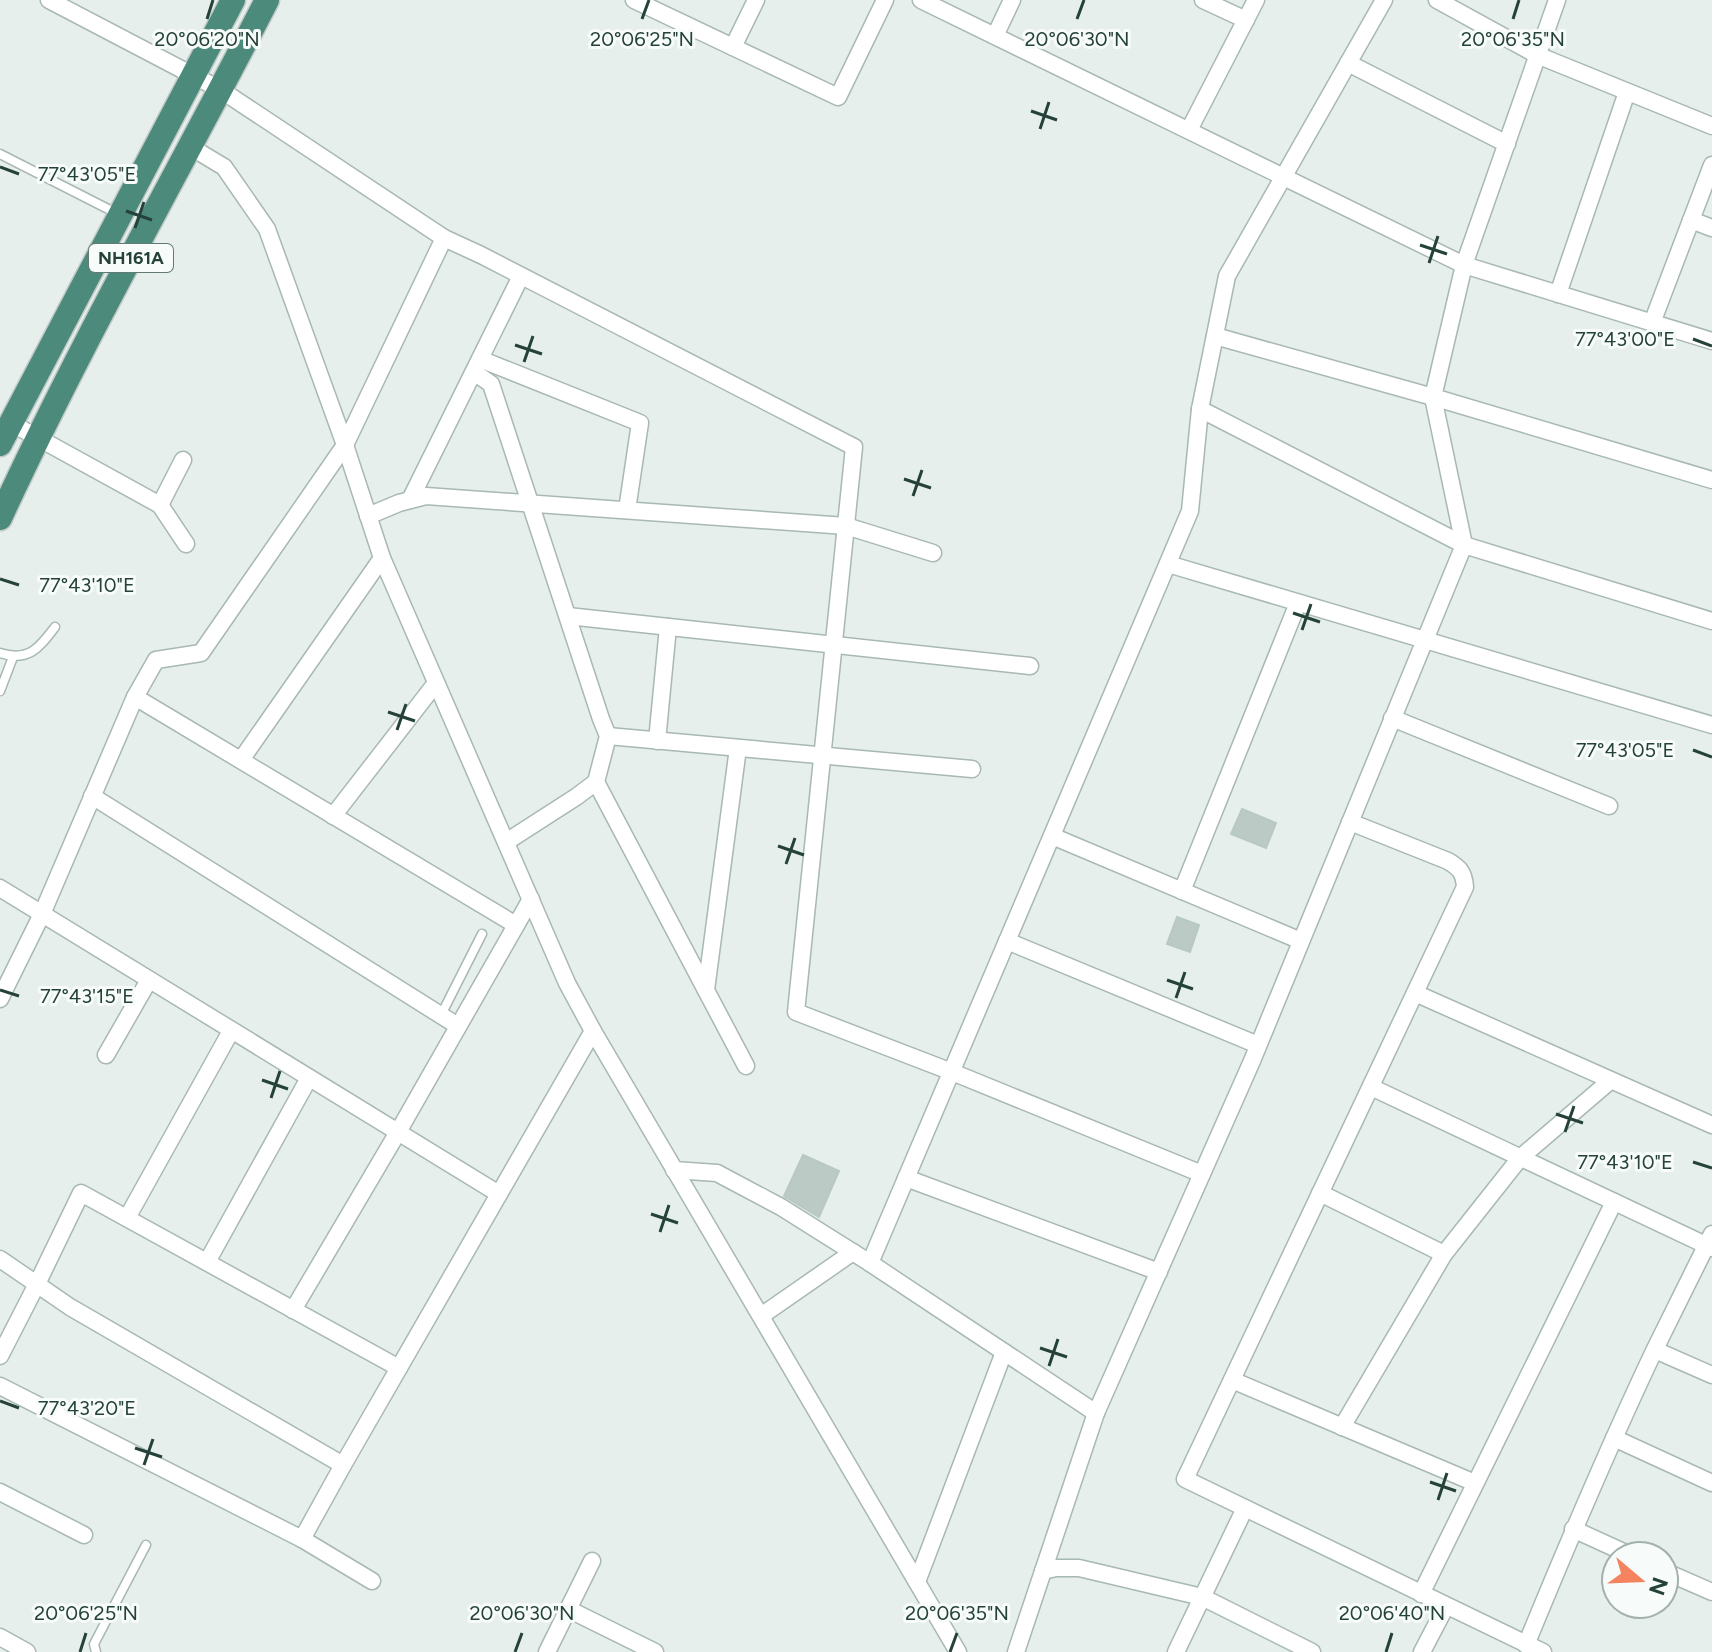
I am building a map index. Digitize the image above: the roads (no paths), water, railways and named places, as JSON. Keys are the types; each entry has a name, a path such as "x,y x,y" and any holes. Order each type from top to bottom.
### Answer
{"highway":[{"name":"NH161A","path":"5,434 233,0"},
{"name":"NH161A","path":"0,518 37,438 267,0"}],"street":[{"path":"49,0 221,90 444,238 854,447 796,1012 1202,1174"},
{"path":"634,0 838,97 885,0"},
{"path":"733,47 756,0"},
{"path":"921,0 1464,265 1712,341"},
{"path":"995,36 1012,0"},
{"path":"1203,0 1246,20"},
{"path":"1189,130 1256,0"},
{"path":"870,1263 1190,511 1200,409 1227,276 1384,0"},
{"path":"1437,0 1537,55 1712,126"},
{"path":"1016,1652 1096,1413 1258,1045 1464,545 1433,397 1464,265 1557,0"},
{"path":"1348,63 1507,144"},
{"path":"1558,294 1627,92"},
{"path":"189,146 224,167 267,229 382,558 567,983 958,1652"},
{"path":"1652,323 1712,165"},
{"path":"1691,220 1712,228"},
{"path":"0,999 42,914 135,697 156,660 201,653 345,445 444,238"},
{"path":"410,500 521,276"},
{"path":"1215,336 1712,480"},
{"path":"477,365 491,384 608,736 596,782 506,842"},
{"path":"477,365 640,423 627,510"},
{"path":"1200,409 1464,545 1712,621"},
{"path":"5,434 37,438 160,505 186,544"},
{"path":"160,505 183,460"},
{"path":"368,516 426,496 846,526 933,553"},
{"path":"241,760 382,558"},
{"path":"1168,564 1712,725"},
{"path":"1182,891 1298,603"},
{"path":"568,616 1030,666"},
{"path":"657,741 668,627"},
{"path":"333,816 436,683"},
{"path":"135,697 516,925"},
{"path":"1392,718 1609,806"},
{"path":"608,736 972,769"},
{"path":"706,990 738,748"},
{"path":"596,782 746,1066"},
{"path":"92,796 458,1026"},
{"path":"1350,822 1448,861 1464,875 1465,887 1185,1479 1543,1652"},
{"path":"1052,836 1301,941"},
{"path":"0,888 499,1194"},
{"path":"293,1310 531,899"},
{"path":"1007,941 1258,1045"},
{"path":"106,1055 149,980"},
{"path":"1415,993 1712,1125"},
{"path":"127,1218 231,1031"},
{"path":"302,1539 593,1031"},
{"path":"207,1262 309,1078"},
{"path":"1342,1427 1444,1254 1520,1158 1610,1081"},
{"path":"1371,1087 1614,1202 1710,1243 1614,1438 1526,1645"},
{"path":"674,1170 717,1173 781,1207 1096,1413"},
{"path":"906,1178 1159,1272"},
{"path":"0,1356 81,1193 399,1368"},
{"path":"1320,1193 1444,1254"},
{"path":"1421,1594 1614,1202"},
{"path":"761,1316 853,1252"},
{"path":"0,1259 70,1307 343,1465"},
{"path":"1655,1350 1712,1375"},
{"path":"917,1582 1004,1352"},
{"path":"1232,1380 1475,1483"},
{"path":"0,1386 302,1539 372,1581"},
{"path":"1614,1438 1712,1483"},
{"path":"0,1492 84,1535"},
{"path":"1176,1652 1245,1508"},
{"path":"1573,1529 1600,1541"},
{"path":"547,1652 592,1561"},
{"path":"1043,1571 1079,1568 1202,1597 1312,1652"},
{"path":"1680,1578 1712,1592"},
{"path":"1422,1652 1446,1606"},
{"path":"568,1609 655,1652"},
{"path":"0,1637 27,1652"}],"lane":[{"path":"0,154 120,215"},
{"path":"0,653 13,657 23,655 39,647 55,627"},
{"path":"0,691 13,657"},
{"path":"441,1015 482,934"},
{"path":"96,1652 94,1644 146,1545"}]}
